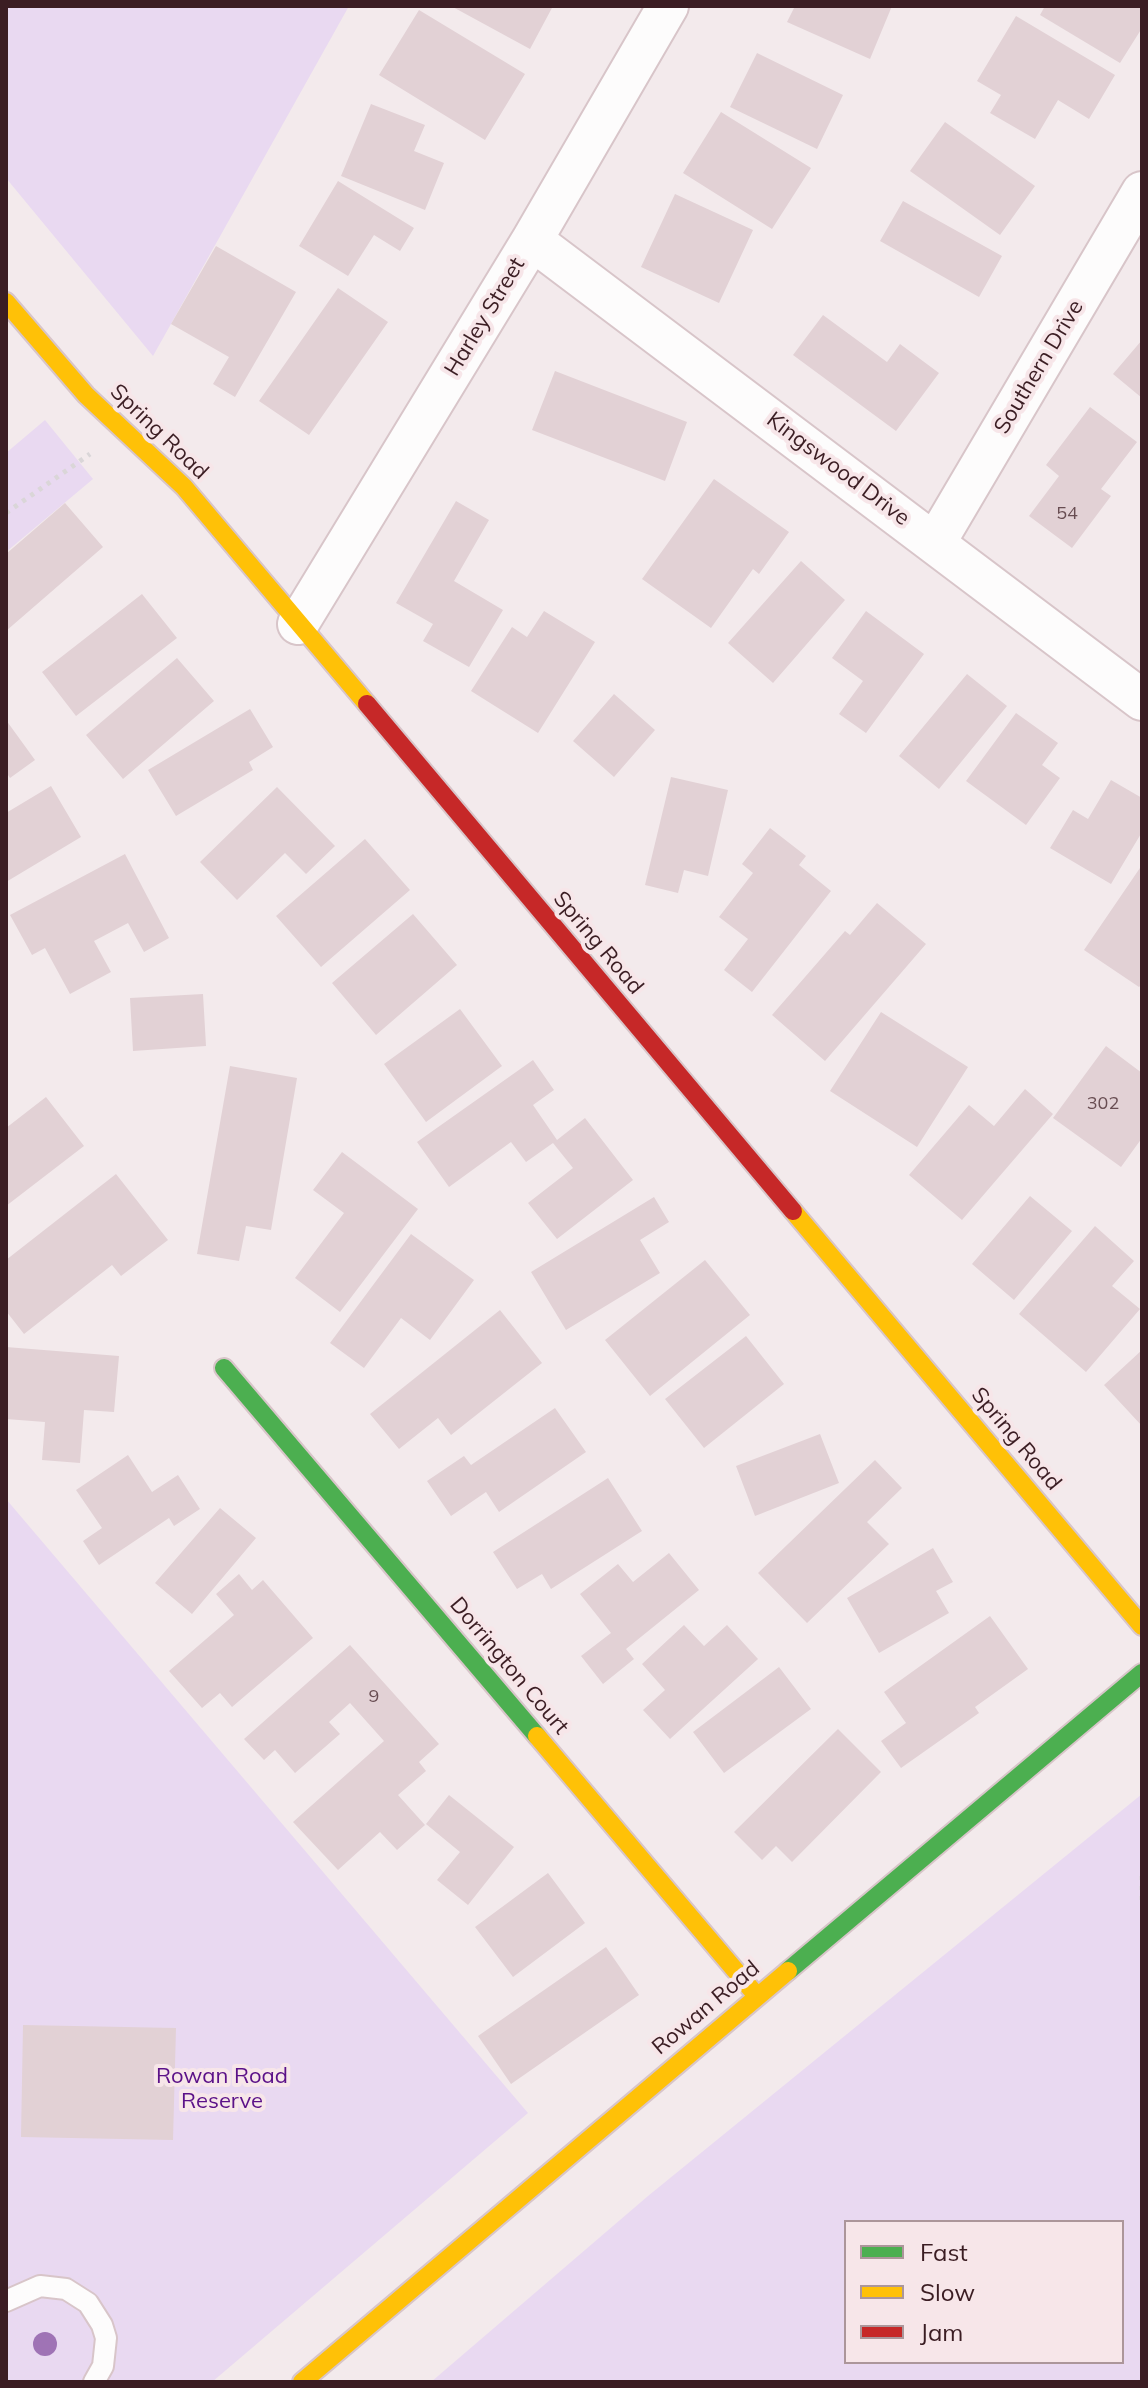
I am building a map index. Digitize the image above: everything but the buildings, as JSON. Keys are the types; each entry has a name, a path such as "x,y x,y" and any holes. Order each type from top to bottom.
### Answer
{"street":[{"name":"Harley Street","path":"298,624 532,240 668,6"},
{"name":"Southern Drive","path":"935,543 1142,192"},
{"name":"Kingswood Drive","path":"532,240 1142,700"},
{"name":"Spring Road","path":"6,302 72,381 184,487 1142,1626"},
{"name":"Dorrington Court","path":"224,1368 757,1996"},
{"name":"Rowan Road","path":"302,2382 1142,1673"}],"lane":[{"path":"6,2301 40,2286 66,2289 88,2303 96,2312 106,2338 103,2366 94,2382"}],"path":[{"path":"6,513 124,431"},
{"path":"1142,1876 1142,1903"}],"green space":[{"path":"6,6 349,6 153,356 6,178"},
{"path":"45,420 93,479 6,552 6,453"},
{"name":"Rowan Road Reserve","path":"6,1499 528,2113 212,2382 6,2382"},
{"path":"1142,1794 1142,2382 431,2382 648,2196"}],"traffic: fast":[{"path":"224,1368 537,1736"},
{"path":"788,1971 1142,1673"}],"traffic: slow":[{"path":"6,302 86,395 184,487 367,704"},
{"path":"793,1211 1142,1626"},
{"path":"537,1736 757,1996"},
{"path":"302,2382 788,1971"}],"traffic: jam":[{"path":"367,704 793,1211"}]}
